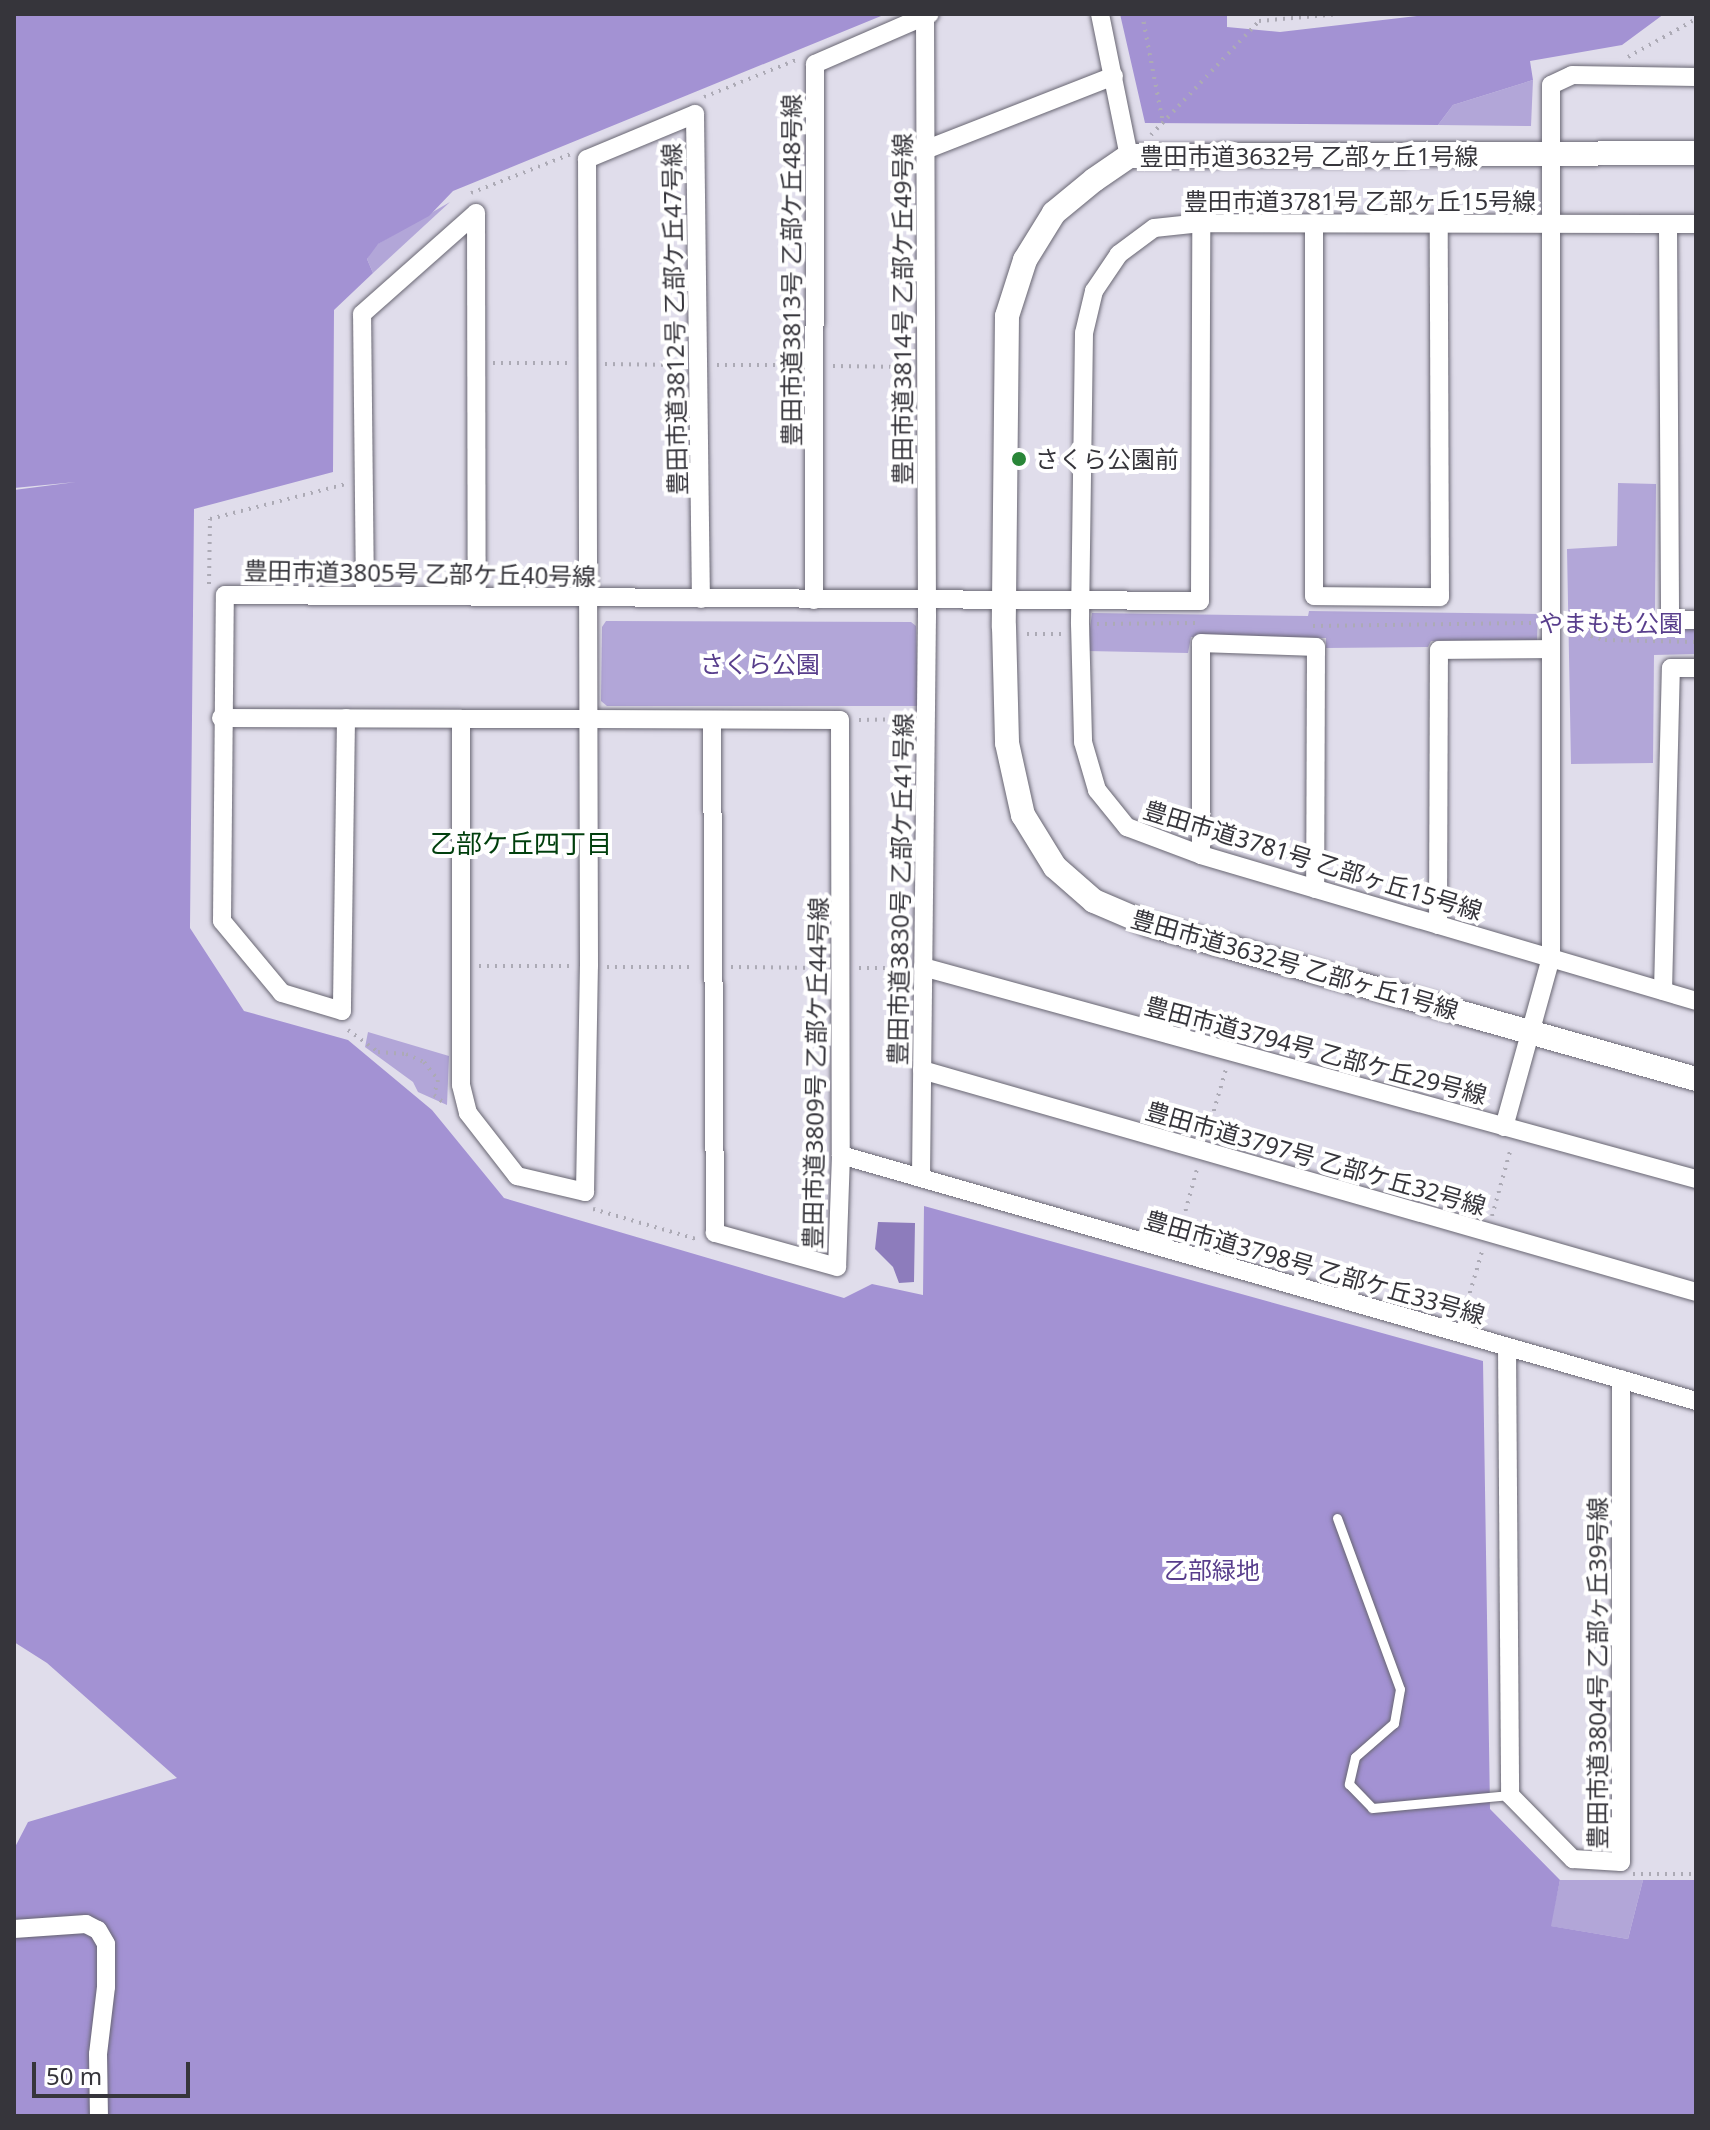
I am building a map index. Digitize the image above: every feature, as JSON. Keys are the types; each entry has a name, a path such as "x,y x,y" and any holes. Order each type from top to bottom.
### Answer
{"street":[{"path":"1100,14 1114,76 1138,148"},
{"name":"豊田市道3814号 乙部ケ丘49号線","path":"927,15 927,601"},
{"name":"豊田市道3813号 乙部ケ丘48号線","path":"814,600 815,64 927,15"},
{"path":"1510,1128 1551,958 1551,85 1572,75 1696,77"},
{"path":"925,150 1114,76"},
{"name":"豊田市道3812号 乙部ケ丘47号線","path":"461,966 461,1085 468,1113 517,1176 585,1192 589,966 587,159 695,114 701,599"},
{"name":"豊田市道3632号 乙部ヶ丘1号線","path":"1696,153 1138,148 1054,213 1025,260 1007,316 1007,602 1012,631 1007,743 1023,815 1055,867 1094,901 1150,925 1696,1079"},
{"path":"365,596 362,314 476,213 477,597"},
{"name":"豊田市道3805号 乙部ケ丘40号線","path":"346,718 342,1011 282,993 222,921 221,718 225,595 1200,601 1201,223"},
{"name":"豊田市道3781号 乙部ヶ丘15号線","path":"1696,224 1201,223 1154,228 1119,254 1094,291 1084,333 1080,629 1083,742 1097,790 1127,827 1201,855 1696,1001"},
{"path":"1314,223 1314,596 1440,597 1439,223"},
{"path":"1668,224 1670,620 1696,620"},
{"name":"豊田市道3830号 乙部ケ丘41号線","path":"921,1178 922,1070 914,968 926,719 927,601"},
{"path":"1201,855 1201,643 1316,647 1315,889"},
{"path":"1438,925 1439,650 1551,649"},
{"path":"1663,991 1671,668 1696,668"},
{"path":"221,718 840,720"},
{"path":"461,719 461,966"},
{"name":"豊田市道3809号 乙部ケ丘44号線","path":"712,720 715,1233 837,1267 841,1155 840,720"},
{"name":"豊田市道3794号 乙部ケ丘29号線","path":"914,968 1696,1179"},
{"name":"豊田市道3797号 乙部ケ丘32号線","path":"922,1070 1696,1292"},
{"name":"豊田市道3798号 乙部ケ丘33号線","path":"841,1155 1696,1401"},
{"path":"1507,1347 1510,1795"},
{"name":"豊田市道3804号 乙部ヶ丘39号線","path":"1510,1795 1573,1859 1621,1862 1621,1379"},
{"path":"14,1929 86,1924 98,1930 106,1944 106,1987 98,2054 99,2116"}],"lane":[{"path":"1337,1518 1400,1689 1394,1723 1355,1757 1349,1784 1372,1808 1510,1795"}],"path":[{"path":"1142,14 1163,123"},
{"path":"1138,148 1259,21 1340,14"},
{"path":"1626,58 1696,19"},
{"path":"701,98 806,56"},
{"path":"469,194 577,152"},
{"path":"475,363 926,368"},
{"path":"209,595 210,519 346,484"},
{"path":"1314,596 1316,647"},
{"path":"1439,650 1440,597"},
{"path":"1012,631 1201,623"},
{"path":"1300,625 1551,623 1605,640 1696,642"},
{"path":"840,720 926,719"},
{"path":"461,966 914,968"},
{"path":"348,1030 378,1052 406,1054 424,1062 438,1080 434,1095 447,1105"},
{"path":"1175,1251 1232,1052"},
{"path":"1458,1333 1488,1233 1510,1128"},
{"path":"587,1207 708,1242"},
{"path":"1631,1874 1696,1874"}],"green space":[{"name":"乙部緑地","path":"14,14 886,14 453,191 429,216 378,244 367,259 373,273 334,310 333,472 194,509 190,928 244,1011 348,1040 432,1110 504,1198 844,1298 872,1284 923,1295 924,1206 1483,1361 1490,1809 1560,1880 1551,1926 1628,1939 1643,1880 1696,1880 1696,2116 14,2116 14,1849 28,1822 177,1778 47,1663 14,1642 14,490 76,482 14,488"},
{"path":"1120,14 1227,14 1227,27 1280,32 1434,14 1664,14 1622,45 1530,61 1533,80 1453,105 1438,125 1145,123"},
{"path":"1533,80 1531,126 1438,125 1453,105"},
{"path":"450,202 373,273 367,259 374,246"},
{"name":"やまもも公園","path":"1618,483 1656,484 1655,614 1661,626 1696,628 1696,654 1654,655 1653,763 1571,764 1567,549 1617,546"},
{"path":"1309,611 1538,614 1537,640 1431,641 1428,647 1326,648 1326,638 1191,637 1188,653 1087,651 1092,613 1308,616"},
{"name":"さくら公園","path":"606,621 911,622 916,626 918,706 607,706 601,701 602,627"},
{"path":"368,1032 449,1056 447,1105 418,1092 413,1082 365,1047"},
{"path":"1560,1880 1643,1880 1628,1939 1550,1926"}],"shaded area":[{"path":"878,1222 915,1223 914,1282 899,1283 893,1267 875,1249"}],"place":[{"name":"さくら公園前","path":"1019,459"}],"district":[{"name":"乙部ケ丘四丁目","path":"521,844"}]}
